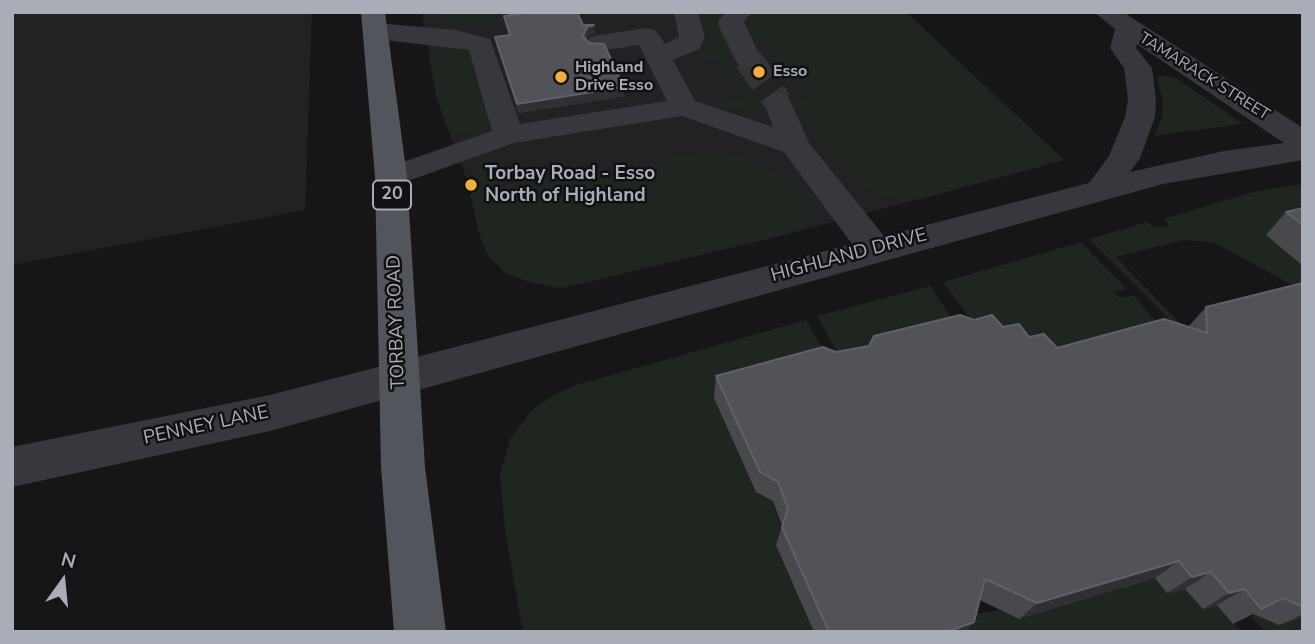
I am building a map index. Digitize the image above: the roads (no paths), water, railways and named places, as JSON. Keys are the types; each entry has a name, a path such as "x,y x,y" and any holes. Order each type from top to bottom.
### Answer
{"main road":[{"name":"TORBAY ROAD","path":"374,22 391,177 403,467 421,632"}],"street":[{"path":"658,57 690,43 692,37 686,12"},
{"path":"740,12 731,21 732,27 748,59"},
{"path":"1098,192 1124,158 1140,117 1142,99 1138,68 1123,48 1117,20"},
{"name":"TAMARACK STREET","path":"1117,20 1303,142"},
{"path":"374,22 481,44 494,59 568,116"},
{"path":"599,43 647,36 684,107"},
{"path":"778,102 795,145 875,249"},
{"path":"391,177 568,116 684,107 795,145"},
{"name":"HIGHLAND DRIVE","path":"399,378 875,249 1098,192 1224,161 1303,150"},
{"name":"PENNEY LANE","path":"12,467 270,413 399,378"}],"tunnel":[{"path":"748,59 778,102"}],"place":[{"name":"Esso","path":"759,72"},
{"name":"Highland Drive Esso","path":"561,77"},
{"name":"Torbay Road - Esso North of Highland","path":"471,185"}]}
